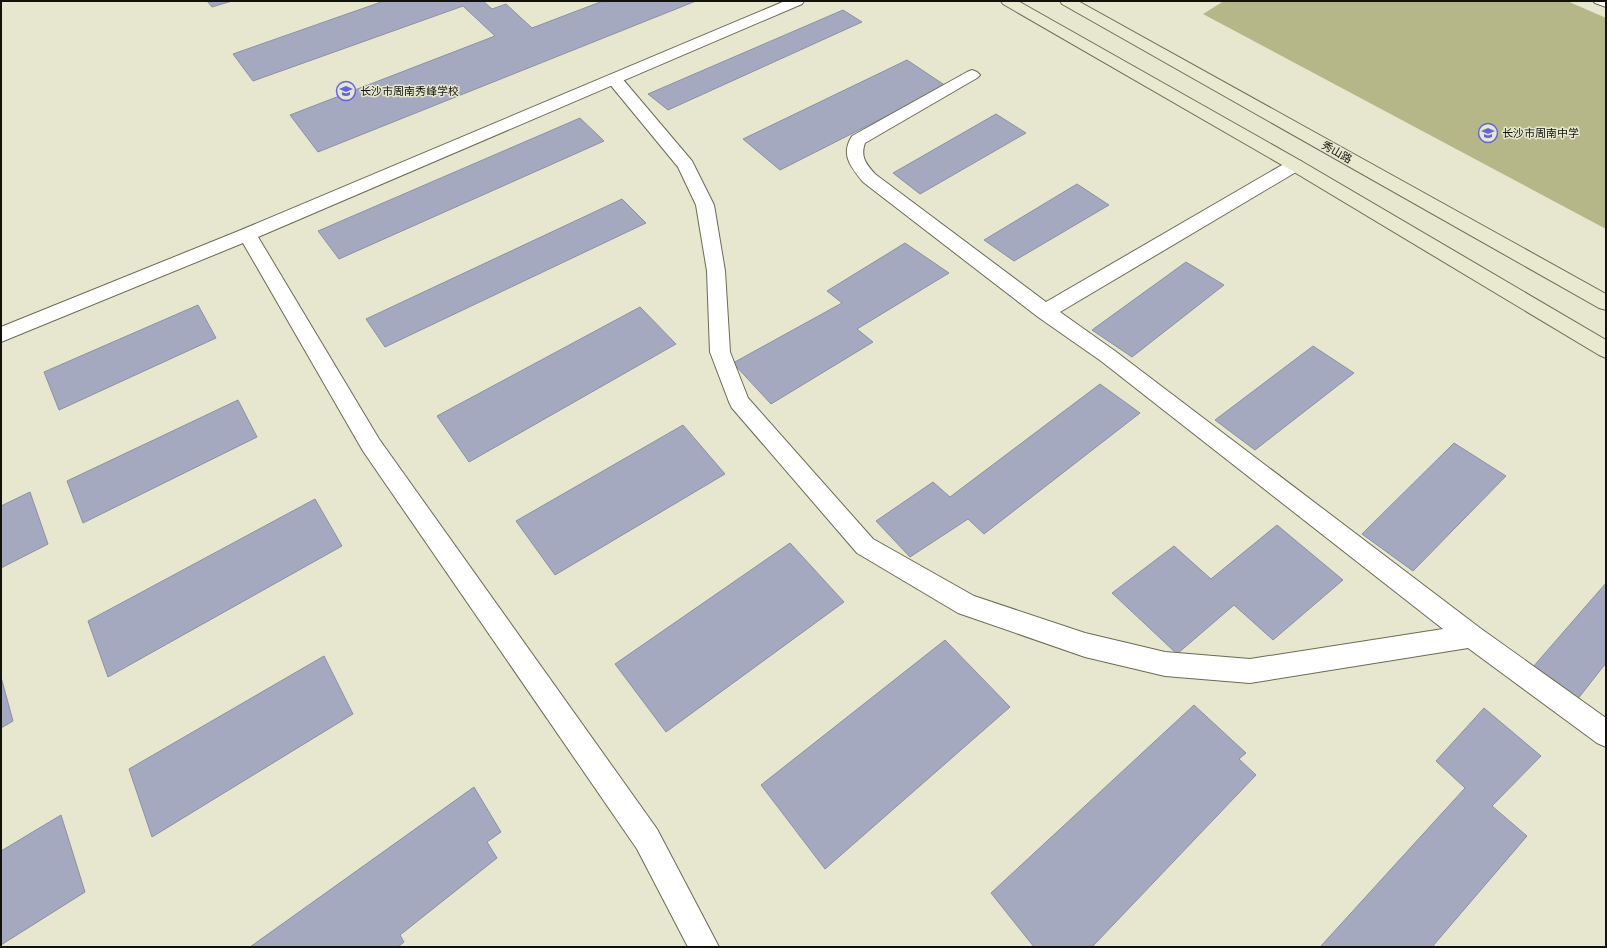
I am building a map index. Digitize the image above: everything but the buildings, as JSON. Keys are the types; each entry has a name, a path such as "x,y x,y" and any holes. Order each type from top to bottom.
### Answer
{"main road":[{"path":"1008,1 1295,165 1606,350"},
{"name":"秀山路","path":"1067,1 1606,303"}],"street":[{"path":"1,335 247,234 797,1"},
{"path":"972,75 858,140 853,150 854,159 869,178 1045,312 1108,356 1471,636 1606,734"},
{"path":"614,79 686,165 705,205 716,271 720,352 739,402 865,546 967,605 1085,645 1165,664 1250,671 1471,636"},
{"path":"1045,312 1295,165"},
{"path":"247,234 371,445 647,839 704,947"}],"lane":[{"path":"1599,1 1606,4"}],"green space":[{"name":"长沙市周南中学","path":"1224,1 1567,1 1606,18 1606,229 1203,14"}],"place":[{"name":"长沙市周南秀峰学校","path":"346,91"},
{"name":"长沙市周南中学","path":"1488,133"}]}
